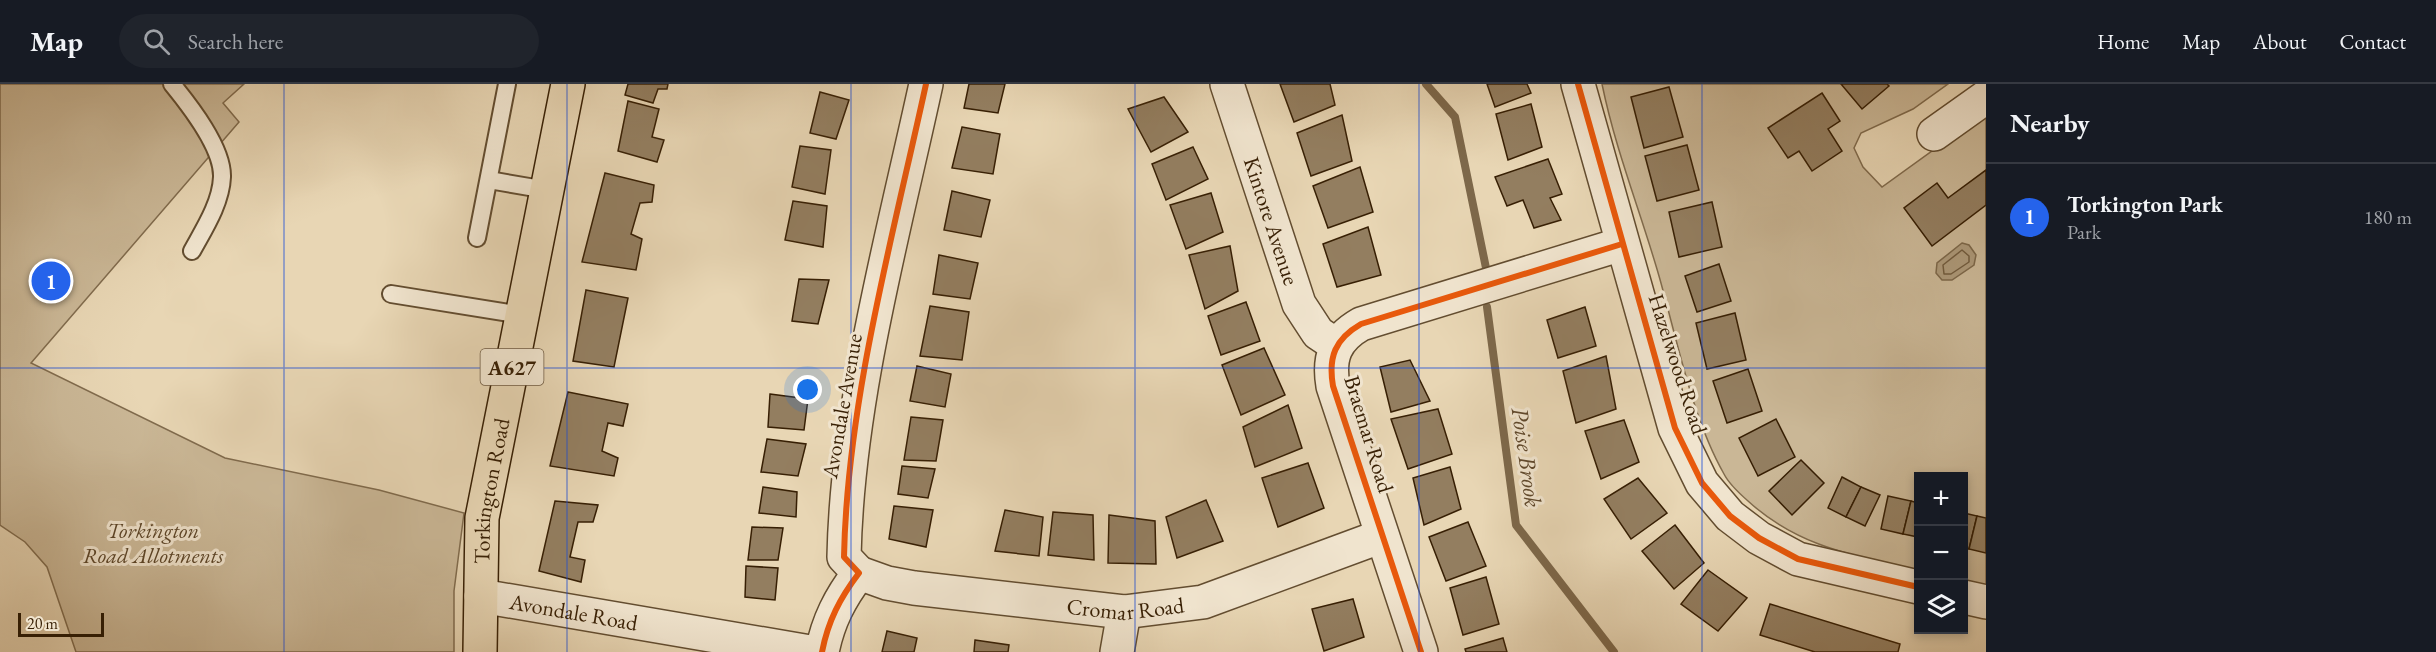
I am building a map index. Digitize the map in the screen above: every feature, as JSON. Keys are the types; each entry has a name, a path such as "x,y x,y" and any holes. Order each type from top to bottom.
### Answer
{"main road":[{"name":"Torkington Road","path":"480,652 482,518 568,84"}],"street":[{"name":"Avondale Avenue","path":"859,573 844,557 845,500 865,370 926,84"},
{"name":"Kintore Avenue","path":"1227,84 1299,303 1318,333 1336,345"},
{"name":"Hazelwood Road","path":"1578,84 1675,428 1702,483 1730,516 1759,538 1797,560 1914,586"},
{"path":"1934,134 1986,97"},
{"path":"1336,345 1347,332 1361,324 1622,244"},
{"name":"Braemar Road","path":"1336,345 1330,371 1333,386 1420,652"},
{"name":"Cromar Road","path":"859,573 887,583 914,588 1124,612 1203,602 1382,536"},
{"path":"822,652 826,628 836,606 859,573"},
{"name":"Avondale Road","path":"481,596 810,652"},
{"path":"1968,598 1986,602"},
{"path":"1117,652 1124,612"}],"lane":[{"path":"172,84 214,145 222,177 212,213 192,250"},
{"path":"477,238 507,84"},
{"path":"489,180 547,190"},
{"path":"391,294 522,315"}],"green space":[{"name":"Torkington Road Allotments","path":"0,84 244,84 223,103 239,122 31,363 225,458 379,490 464,513 454,591 454,652 76,652 47,567 25,542 0,525"},
{"path":"1602,84 1948,84 1913,109 1861,133 1854,148 1863,167 1882,187 1986,112 1986,588 1968,584 1968,472 1914,472 1914,570 1829,548 1807,539 1767,517 1729,481 1713,452 1694,403 1659,276"}],"water":[{"path":"1962,243 1969,245 1976,255 1974,265 1952,280 1942,280 1936,273 1937,263"}],"building":[{"path":"628,84 668,84 667,89 658,89 653,103 625,95"},
{"path":"969,84 1005,84 998,113 964,108"},
{"path":"1280,84 1330,84 1335,105 1294,122"},
{"path":"1487,84 1527,84 1531,93 1495,107"},
{"path":"1841,84 1887,84 1889,86 1862,109"},
{"path":"1669,87 1683,137 1644,148 1631,97"},
{"path":"820,92 849,100 836,139 810,133"},
{"path":"1822,93 1840,121 1828,129 1842,151 1812,171 1799,151 1788,158 1768,128"},
{"path":"1164,97 1188,132 1151,152 1128,109"},
{"path":"628,101 659,109 652,137 664,140 657,162 618,151"},
{"path":"1531,104 1542,147 1508,160 1496,114"},
{"path":"1342,115 1352,161 1311,176 1297,133"},
{"path":"962,127 1000,134 993,174 952,168"},
{"path":"1687,145 1699,190 1657,201 1645,156"},
{"path":"800,146 831,150 825,194 792,187"},
{"path":"1193,147 1208,179 1166,200 1152,164"},
{"path":"1548,159 1562,194 1550,198 1561,220 1534,228 1523,200 1507,206 1495,177"},
{"path":"1360,167 1373,212 1328,228 1313,186"},
{"path":"1986,170 1986,205 1932,246 1904,208 1937,183 1948,198"},
{"path":"605,173 654,185 652,202 640,203 631,234 642,239 636,270 582,262"},
{"path":"952,191 990,200 981,237 944,230"},
{"path":"1211,193 1223,232 1186,249 1170,205"},
{"path":"793,201 827,206 823,247 785,240"},
{"path":"1712,202 1722,247 1679,257 1669,212"},
{"path":"1368,227 1381,275 1337,287 1323,244"},
{"path":"1230,246 1238,291 1205,309 1189,255"},
{"path":"939,255 978,263 970,299 933,294"},
{"path":"1719,264 1731,301 1697,312 1685,276"},
{"path":"799,279 829,280 818,324 792,321"},
{"path":"586,290 628,298 614,367 573,361"},
{"path":"1246,302 1260,341 1221,355 1208,316"},
{"path":"930,306 969,312 962,360 920,356"},
{"path":"1585,307 1596,346 1558,358 1547,320"},
{"path":"1735,313 1746,360 1707,369 1696,323"},
{"path":"1264,348 1285,395 1241,415 1222,365"},
{"path":"1606,356 1616,409 1576,423 1563,371"},
{"path":"1410,360 1430,401 1391,412 1380,367"},
{"path":"917,366 951,374 945,407 910,401"},
{"path":"1748,369 1762,411 1727,423 1713,381"},
{"path":"568,392 628,404 623,426 608,423 602,451 618,458 614,476 550,466"},
{"path":"770,394 808,399 804,430 768,427"},
{"path":"1288,405 1302,448 1255,467 1243,427"},
{"path":"1438,409 1452,454 1408,469 1391,419"},
{"path":"911,417 943,420 936,461 904,460"},
{"path":"1776,419 1795,457 1758,476 1739,438"},
{"path":"1624,420 1639,462 1601,479 1585,431"},
{"path":"767,439 806,444 798,476 761,472"},
{"path":"1801,460 1824,483 1792,515 1769,491"},
{"path":"1308,463 1324,508 1278,527 1262,478"},
{"path":"902,466 935,469 928,498 898,494"},
{"path":"1450,467 1461,509 1424,525 1413,478"},
{"path":"1842,477 1861,487 1846,517 1828,508"},
{"path":"1638,478 1667,513 1631,539 1604,499"},
{"path":"763,487 797,492 796,517 759,513"},
{"path":"1861,487 1880,495 1865,526 1846,517"},
{"path":"1888,496 1911,501 1903,534 1881,529"},
{"path":"1206,500 1223,541 1177,558 1166,517"},
{"path":"555,501 598,505 593,522 578,522 570,557 585,560 581,582 539,571"},
{"path":"1911,501 1914,502 1914,536 1903,534"},
{"path":"894,506 933,510 926,547 889,539"},
{"path":"1005,510 1043,517 1039,556 995,551"},
{"path":"1053,512 1093,515 1094,560 1048,555"},
{"path":"1968,514 1977,516 1968,549"},
{"path":"1109,515 1155,521 1156,564 1108,563"},
{"path":"1977,516 1986,518 1986,553 1969,549"},
{"path":"1468,522 1486,566 1446,581 1429,537"},
{"path":"1675,525 1704,563 1674,589 1642,551"},
{"path":"752,527 783,528 778,560 748,560"},
{"path":"746,566 778,568 775,600 745,597"},
{"path":"1708,570 1747,598 1718,631 1681,604"},
{"path":"1486,577 1499,624 1463,635 1450,588"},
{"path":"1353,599 1364,637 1324,651 1312,609"},
{"path":"1770,604 1900,644 1898,652 1815,652 1760,635"},
{"path":"887,631 917,638 914,652 882,652"},
{"path":"1503,638 1507,652 1466,652 1465,649"},
{"path":"975,640 1009,645 1008,652 974,652"}],"waterway":[{"name":"Poise Brook","path":"1426,84 1455,117 1486,268"},
{"name":"Poise Brook","path":"1487,307 1516,525 1614,652"}],"cycle path":[{"path":"822,652 836,610 859,573 844,557 853,439 886,260 926,84"},
{"path":"1578,84 1675,428 1702,483 1730,516 1759,538 1798,559 1914,586"},
{"path":"1421,652 1333,386 1332,366 1335,350 1345,336 1361,324 1622,244"}],"place":[{"name":"Torkington Park","path":"51,281"}]}
